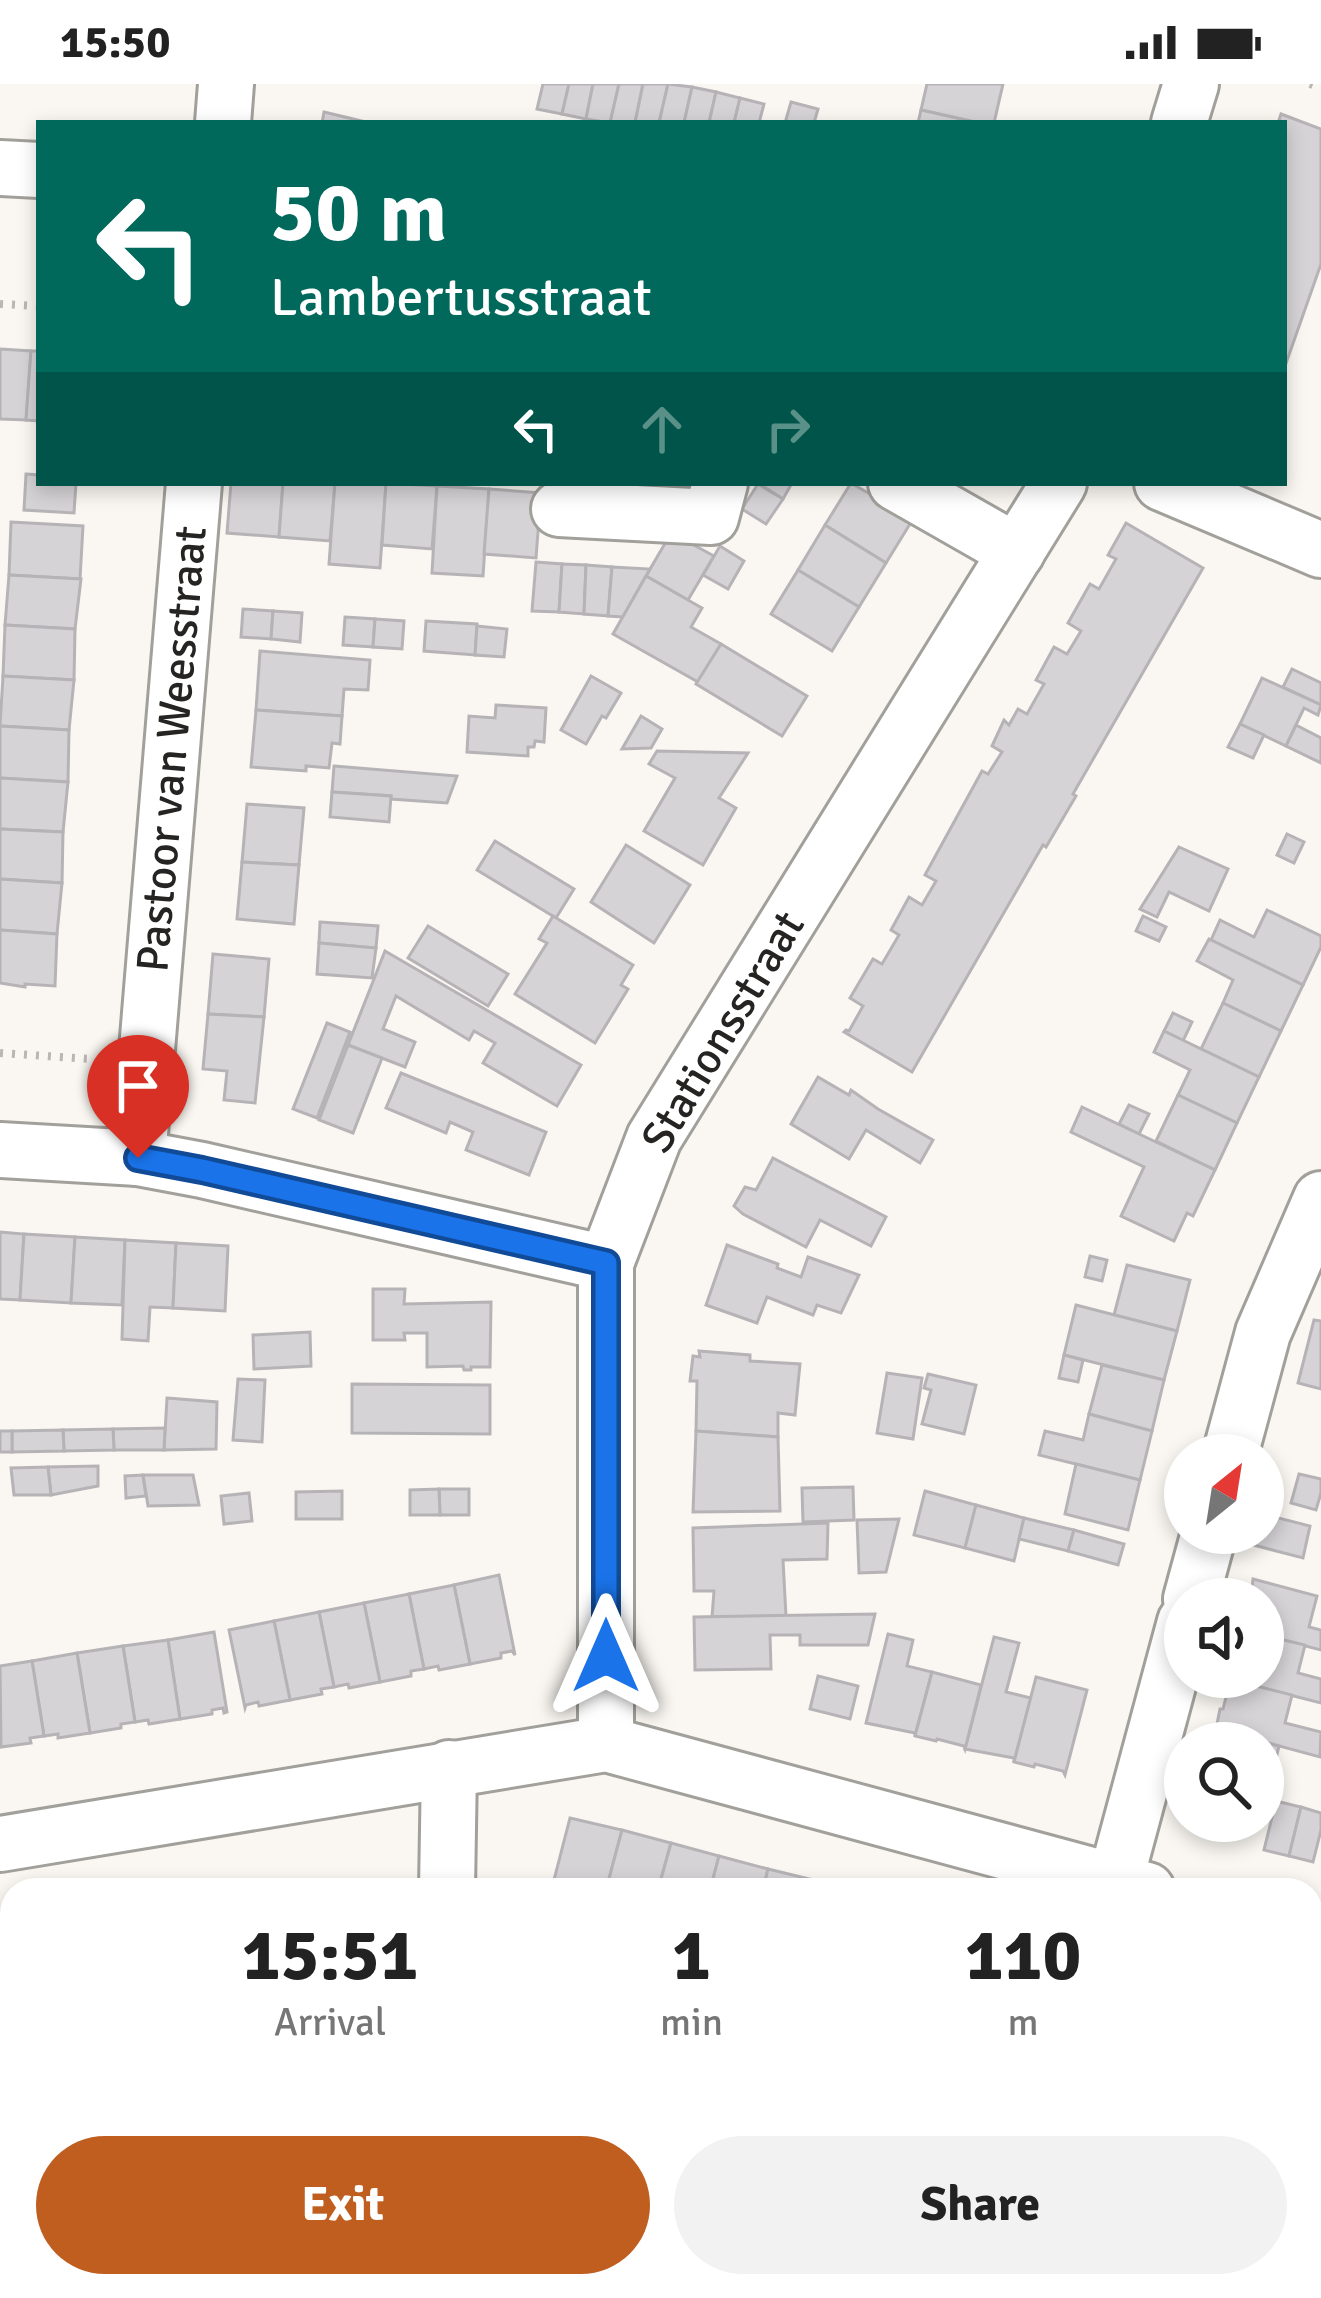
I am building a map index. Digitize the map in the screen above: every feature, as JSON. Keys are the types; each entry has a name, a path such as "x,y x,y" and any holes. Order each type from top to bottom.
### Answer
{"street":[{"path":"223,120 226,84"},
{"path":"1180,120 1191,84"},
{"path":"0,168 36,170"},
{"name":"Pastoor van Weesstraat","path":"138,1158 194,486"},
{"path":"559,509 711,518 719,486"},
{"path":"901,486 1017,551"},
{"name":"Stationsstraat","path":"606,1744 606,1263 654,1138 1057,486"},
{"path":"1169,486 1321,550"},
{"path":"0,1150 138,1158 606,1263"},
{"path":"1236,1434 1263,1333 1321,1199"},
{"path":"1133,1878 1169,1698"},
{"path":"0,1844 606,1744 1050,1878"},
{"path":"448,1768 448,1878"}],"path":[{"path":"1310,84 1321,88"},
{"path":"0,304 36,306"},
{"path":"0,1053 146,1063"}],"building":[{"path":"543,84 569,84 562,114 537,109"},
{"path":"569,84 593,84 586,119 562,114"},
{"path":"593,84 619,84 611,120 586,119"},
{"path":"619,84 643,84 636,120 611,120"},
{"path":"643,84 668,84 660,120 636,120"},
{"path":"668,84 692,87 685,120 660,120"},
{"path":"927,84 1003,84 995,120 966,120 921,110"},
{"path":"692,87 716,92 710,120 685,120"},
{"path":"716,92 740,98 735,120 710,120"},
{"path":"740,98 764,104 760,120 735,120"},
{"path":"791,102 818,109 815,120 786,120"},
{"path":"921,110 966,120 919,120"},
{"path":"324,112 357,120 323,120"},
{"path":"1281,114 1321,129 1321,264 1287,360 1287,120 1279,120"},
{"path":"0,349 31,351 26,420 0,419"},
{"path":"31,351 36,351 36,421 26,420"},
{"path":"26,474 36,475 36,486 76,486 74,513 24,510"},
{"path":"231,486 283,486 279,537 227,533"},
{"path":"283,486 335,486 330,541 279,537"},
{"path":"335,486 386,486 380,568 329,564"},
{"path":"386,486 437,486 432,549 382,545"},
{"path":"437,486 489,489 483,576 432,573"},
{"path":"757,486 783,499 766,524 742,509"},
{"path":"763,486 790,486 783,499"},
{"path":"849,486 913,519 886,563 825,525"},
{"path":"489,489 541,493 536,558 484,554"},
{"path":"11,522 83,526 80,579 9,575"},
{"path":"1126,523 1203,568 1076,796 912,1072 844,1032 863,1006 850,998 873,959 882,964 899,935 891,930 909,897 922,905 936,881 925,875 982,771 988,774 1002,752 992,746 1004,720 1009,725 1018,709 1027,714 1044,684 1036,680 1054,647 1067,654 1081,631 1068,623 1090,584 1099,589 1116,559 1108,555"},
{"path":"825,525 886,563 859,607 798,570"},
{"path":"679,537 714,556 688,600 646,576 667,540"},
{"path":"720,546 744,561 728,589 703,575"},
{"path":"536,562 562,564 559,612 532,611"},
{"path":"562,564 586,565 584,614 559,612"},
{"path":"586,565 612,567 608,616 584,614"},
{"path":"612,567 650,569 623,617 608,616"},
{"path":"798,570 859,607 832,651 771,614"},
{"path":"9,575 81,579 75,629 5,625"},
{"path":"646,576 702,608 691,627 721,644 698,682 613,634"},
{"path":"243,609 273,611 271,639 241,637"},
{"path":"273,611 302,613 300,642 271,639"},
{"path":"345,617 375,619 373,647 343,645"},
{"path":"375,619 404,621 402,649 373,647"},
{"path":"426,621 477,624 475,655 424,651"},
{"path":"5,625 75,629 74,680 3,676"},
{"path":"477,626 507,629 504,657 475,655"},
{"path":"721,644 807,696 782,736 696,684"},
{"path":"260,651 370,660 368,690 344,689 342,716 256,710"},
{"path":"1292,669 1321,683 1321,705 1283,687"},
{"path":"3,676 74,680 69,730 0,726"},
{"path":"591,676 621,693 586,744 561,730"},
{"path":"1262,678 1321,705 1318,715 1304,708 1286,746 1240,724"},
{"path":"496,705 546,708 544,742 535,741 534,747 528,747 528,756 467,752 469,716 495,718"},
{"path":"256,710 342,716 340,744 332,743 329,768 251,767"},
{"path":"641,716 662,729 651,748 622,749"},
{"path":"1240,724 1264,735 1253,758 1228,747"},
{"path":"1296,725 1321,738 1321,763 1286,746"},
{"path":"0,726 69,730 68,782 0,778"},
{"path":"657,751 748,753 719,798 736,808 703,865 644,831 675,778 649,764"},
{"path":"334,766 457,776 447,803 391,799 332,792"},
{"path":"0,778 68,782 63,832 0,829"},
{"path":"332,792 391,796 389,822 330,817"},
{"path":"247,804 304,808 299,865 242,862"},
{"path":"0,829 63,832 62,883 0,879"},
{"path":"1287,834 1304,842 1294,863 1277,855"},
{"path":"495,841 574,889 556,918 477,870"},
{"path":"626,845 690,885 654,943 591,902"},
{"path":"1179,847 1228,869 1209,911 1169,892 1157,917 1140,909"},
{"path":"242,862 299,865 294,924 237,919"},
{"path":"0,879 62,883 57,934 0,930"},
{"path":"1267,910 1321,936 1321,947 1303,985 1211,940 1220,920 1254,937"},
{"path":"553,916 633,965 621,985 628,989 595,1043 515,994 547,943 539,939"},
{"path":"1143,916 1166,927 1159,941 1136,931"},
{"path":"320,922 378,926 376,948 319,943"},
{"path":"428,926 508,974 488,1006 408,958"},
{"path":"0,930 57,934 55,986 0,983"},
{"path":"1209,939 1303,985 1281,1031 1223,1003 1233,980 1197,961"},
{"path":"319,943 376,948 372,978 317,974"},
{"path":"385,951 581,1065 557,1106 483,1063 495,1043 474,1031 469,1040 396,996 383,1029 415,1042 405,1067 348,1045"},
{"path":"213,954 269,959 264,1017 208,1014"},
{"path":"1223,1003 1281,1031 1259,1077 1201,1049"},
{"path":"1173,1013 1192,1022 1183,1041 1164,1031"},
{"path":"208,1014 264,1017 255,1103 224,1100 227,1071 203,1069"},
{"path":"327,1023 350,1032 317,1118 293,1109"},
{"path":"1164,1031 1259,1077 1237,1123 1178,1095 1190,1070 1154,1052"},
{"path":"348,1045 382,1058 353,1133 319,1120"},
{"path":"401,1073 546,1132 529,1175 466,1150 473,1132 450,1122 446,1133 386,1108"},
{"path":"818,1077 849,1095 851,1090 933,1140 920,1163 866,1130 849,1159 791,1124"},
{"path":"1178,1095 1237,1123 1215,1170 1156,1141"},
{"path":"1129,1105 1149,1114 1139,1134 1119,1124"},
{"path":"1082,1107 1215,1170 1193,1216 1187,1213 1174,1241 1121,1216 1144,1167 1071,1132"},
{"path":"773,1158 886,1217 871,1246 820,1220 806,1247 734,1206 745,1187 756,1190"},
{"path":"0,1232 24,1234 20,1300 0,1299"},
{"path":"24,1234 75,1237 71,1303 20,1300"},
{"path":"75,1237 125,1240 122,1305 71,1303"},
{"path":"125,1240 176,1243 173,1308 150,1307 148,1341 122,1339"},
{"path":"176,1243 228,1246 225,1311 173,1308"},
{"path":"727,1245 801,1277 808,1257 859,1275 841,1313 817,1305 813,1315 767,1297 757,1323 706,1305"},
{"path":"1090,1256 1107,1260 1102,1281 1085,1277"},
{"path":"1127,1265 1190,1280 1177,1331 1114,1315"},
{"path":"373,1289 405,1289 404,1304 491,1302 490,1367 427,1367 427,1333 404,1333 405,1340 373,1340"},
{"path":"1076,1305 1177,1331 1164,1380 1064,1355"},
{"path":"1314,1320 1321,1321 1321,1389 1298,1383"},
{"path":"310,1332 311,1366 254,1369 253,1335"},
{"path":"699,1351 800,1364 795,1415 778,1413 778,1437 696,1431 697,1381 690,1381 693,1356 700,1357"},
{"path":"1064,1355 1083,1360 1078,1382 1059,1378"},
{"path":"1102,1365 1164,1380 1152,1431 1089,1414"},
{"path":"887,1373 922,1378 913,1439 877,1433"},
{"path":"928,1374 976,1385 964,1434 922,1424 931,1390 924,1388"},
{"path":"238,1379 265,1380 262,1442 233,1440"},
{"path":"352,1384 490,1385 490,1434 352,1433"},
{"path":"167,1398 217,1402 216,1449 164,1450"},
{"path":"1089,1414 1152,1431 1140,1480 1039,1455 1045,1431 1083,1440"},
{"path":"165,1428 164,1450 114,1450 113,1429"},
{"path":"113,1429 114,1450 64,1451 63,1430"},
{"path":"63,1430 64,1451 12,1452 12,1431"},
{"path":"0,1431 12,1431 12,1452 0,1452"},
{"path":"696,1431 778,1437 780,1511 693,1512"},
{"path":"1076,1464 1140,1480 1128,1530 1065,1514"},
{"path":"98,1466 98,1486 51,1495 48,1467"},
{"path":"48,1467 51,1495 14,1495 11,1468"},
{"path":"1299,1474 1321,1479 1316,1510 1291,1503"},
{"path":"143,1475 146,1496 126,1498 125,1476"},
{"path":"143,1475 193,1475 199,1505 148,1506"},
{"path":"853,1487 854,1520 803,1522 802,1488"},
{"path":"439,1489 469,1489 469,1515 440,1515"},
{"path":"439,1489 440,1515 410,1515 410,1490"},
{"path":"342,1491 342,1519 296,1519 296,1492"},
{"path":"925,1491 976,1505 965,1548 914,1535"},
{"path":"249,1493 252,1521 224,1524 221,1496"},
{"path":"976,1505 1024,1518 1014,1561 965,1548"},
{"path":"1024,1518 1074,1530 1068,1551 1019,1539"},
{"path":"899,1519 886,1572 859,1573 857,1520"},
{"path":"1284,1519 1310,1526 1303,1558 1284,1553"},
{"path":"828,1523 827,1559 783,1560 786,1616 712,1617 714,1591 694,1591 693,1528"},
{"path":"1074,1530 1124,1544 1118,1565 1068,1551"},
{"path":"499,1575 515,1655 501,1653 501,1658 470,1664 454,1585"},
{"path":"454,1585 470,1664 424,1669 409,1594"},
{"path":"1284,1587 1317,1596 1309,1627 1321,1630 1321,1650 1284,1640"},
{"path":"409,1594 424,1669 380,1682 364,1603"},
{"path":"364,1603 380,1682 334,1687 319,1612"},
{"path":"319,1612 334,1687 290,1700 274,1621"},
{"path":"875,1614 868,1645 800,1645 800,1635 770,1635 771,1669 695,1670 694,1617"},
{"path":"274,1621 290,1700 259,1706 258,1702 245,1708 229,1630"},
{"path":"214,1632 227,1712 223,1708 180,1719 168,1640"},
{"path":"888,1634 913,1640 907,1666 932,1672 915,1736 866,1723"},
{"path":"994,1637 1019,1643 1006,1692 1031,1698 1014,1762 1014,1758 965,1749"},
{"path":"168,1640 180,1719 135,1722 123,1646"},
{"path":"1284,1640 1305,1645 1298,1673 1321,1679 1321,1703 1284,1693"},
{"path":"123,1646 135,1722 90,1733 77,1653"},
{"path":"77,1653 90,1733 44,1736 32,1661"},
{"path":"32,1661 44,1736 1,1747 0,1666"},
{"path":"932,1672 981,1685 965,1749 915,1736"},
{"path":"818,1676 858,1686 850,1719 810,1709"},
{"path":"1036,1677 1087,1690 1065,1775 1014,1762"},
{"path":"1292,1695 1285,1723 1321,1732 1320,1757 1284,1747 1284,1722 1217,1722 1226,1698"},
{"path":"1284,1803 1301,1807 1289,1856 1264,1850 1266,1842 1284,1842"},
{"path":"1301,1807 1321,1813 1313,1862 1289,1856"},
{"path":"570,1818 622,1830 609,1878 555,1878"},
{"path":"622,1830 671,1843 661,1878 609,1878"},
{"path":"671,1843 719,1856 713,1878 661,1878"},
{"path":"719,1856 768,1869 766,1878 713,1878"},
{"path":"768,1869 806,1878 766,1878"}],"route":[{"path":"138,1158 606,1263 606,1656"}]}
